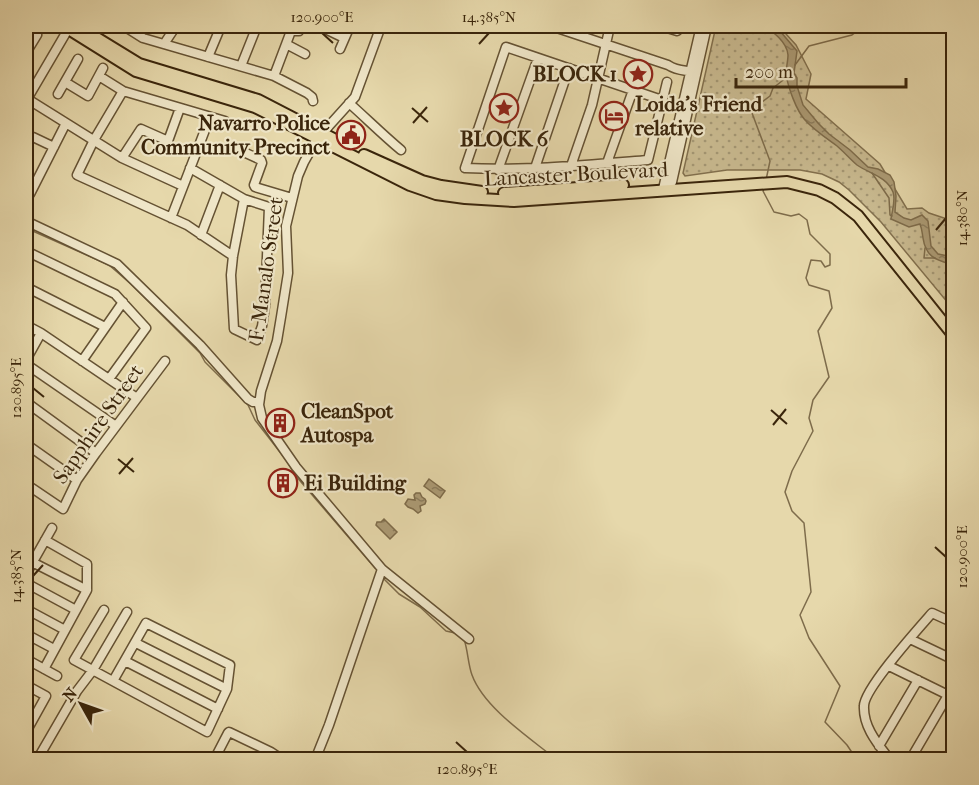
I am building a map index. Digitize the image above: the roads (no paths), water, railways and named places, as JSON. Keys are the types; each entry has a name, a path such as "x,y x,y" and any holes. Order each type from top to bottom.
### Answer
{"main road":[{"name":"Lancaster Boulevard","path":"70,26 136,71 255,107 422,182 465,191 511,194 798,176 823,183 852,202 882,235 954,326"},
{"name":"Lancaster Boulevard","path":"763,179 809,186 836,198 848,207 877,239 954,336"}],"street":[{"path":"26,26 37,35 26,53"},
{"path":"70,26 26,99 122,158 183,186"},
{"path":"164,44 176,26"},
{"path":"208,57 221,26"},
{"path":"241,66 257,26"},
{"path":"274,76 286,44 295,31 282,26"},
{"path":"319,26 344,38"},
{"path":"340,49 350,26"},
{"name":"F. Manalo Street","path":"259,402 277,341 283,306 288,273 286,226 292,198 304,162 320,136 358,91 381,26"},
{"path":"551,26 678,70 691,71"},
{"path":"571,166 592,105 610,26"},
{"path":"661,26 677,31"},
{"path":"666,185 701,26"},
{"path":"691,71 708,26"},
{"path":"130,27 143,38 274,76 307,93 314,101"},
{"path":"286,44 306,54"},
{"path":"662,100 506,47 465,168 498,170 648,160 667,82"},
{"path":"498,170 538,58"},
{"path":"58,94 78,59"},
{"path":"535,168 570,68"},
{"path":"65,82 88,96 101,72 123,91 225,121"},
{"path":"607,164 633,90"},
{"path":"123,91 94,140 77,175 187,225 233,256"},
{"path":"349,103 377,131 401,150"},
{"path":"122,158 141,129 168,141 180,108"},
{"path":"171,218 210,117"},
{"path":"29,189 66,123"},
{"path":"26,144 28,139 33,137 54,147"},
{"path":"236,148 261,160 255,187 292,198"},
{"path":"190,168 244,199 269,207 266,306 257,340 234,328 231,275 244,199"},
{"path":"201,235 220,185"},
{"path":"26,221 117,264 200,345 248,399 259,402 262,418 296,467 382,569 469,639"},
{"path":"26,251 115,294 146,328 109,379"},
{"path":"26,287 105,327"},
{"path":"82,361 123,302"},
{"path":"26,325 137,398"},
{"path":"41,333 26,362 116,426"},
{"name":"Sapphire Street","path":"26,484 63,509 77,480 165,361"},
{"path":"26,402 96,453"},
{"path":"26,444 77,480"},
{"path":"26,574 52,528"},
{"path":"44,669 87,590 87,564 45,540"},
{"path":"32,562 87,590"},
{"path":"315,759 329,725 382,569"},
{"path":"26,583 76,610"},
{"path":"26,609 65,630"},
{"path":"104,610 74,660 207,732 226,689 230,665 146,623 113,681"},
{"path":"37,759 77,690 93,670 127,612"},
{"path":"890,759 871,734 863,709 865,699 932,613 954,622"},
{"path":"26,634 54,649"},
{"path":"910,639 954,660"},
{"path":"136,643 226,689"},
{"path":"26,659 57,676"},
{"path":"125,661 218,709"},
{"path":"889,666 948,694"},
{"path":"879,746 918,680"},
{"path":"26,685 46,696 26,732"},
{"path":"910,759 954,685"},
{"path":"219,758 228,733 232,733 270,756 283,759"},
{"path":"948,759 954,750"}],"water":[{"path":"762,26 778,26 797,51 794,73 803,105 829,134 868,167 890,175 894,182 896,196 895,212 911,220 922,215 928,221 931,246 938,254 953,257 953,265 937,260 930,254 924,245 920,224 909,227 891,219 894,195 886,182 857,165 805,120 796,104 786,74 787,50 775,34"},
{"path":"429,479 445,491 440,498 424,486"},
{"path":"416,493 420,493 426,501 420,506 421,511 418,513 405,504 408,499 415,500"},
{"path":"384,519 397,532 390,539 376,525"}],"waterway":[{"path":"795,65 809,46 852,35 864,26"},
{"path":"766,180 770,161 752,113 770,96 773,88 788,75"},
{"path":"872,173 889,198 890,215 892,216"},
{"path":"764,188 763,191 774,212 791,216 799,214 807,220 810,234 830,254 830,265 825,267 821,261 811,260 806,278 809,285 829,291 832,308 818,331 829,377 813,400 809,418 813,431 792,471 785,492 792,511 804,523 811,592 800,615 809,638 840,686 825,722 847,745 857,760"},
{"path":"26,228 109,265 131,284 248,405 255,420 295,475 375,568"},
{"path":"925,248 924,258 935,258"},
{"path":"384,579 399,594 420,607 446,631 455,633"},
{"path":"464,639 472,675 487,699 509,722 557,760"}],"place":[{"name":"BLOCK 1","path":"638,74"},
{"name":"BLOCK 6","path":"504,108"},
{"name":"Loida’s Friend relative","path":"614,116"},
{"name":"Navarro Police Community Precinct","path":"351,135"},
{"name":"CleanSpot Autospa","path":"280,423"},
{"name":"Ei Building","path":"283,483"}]}
